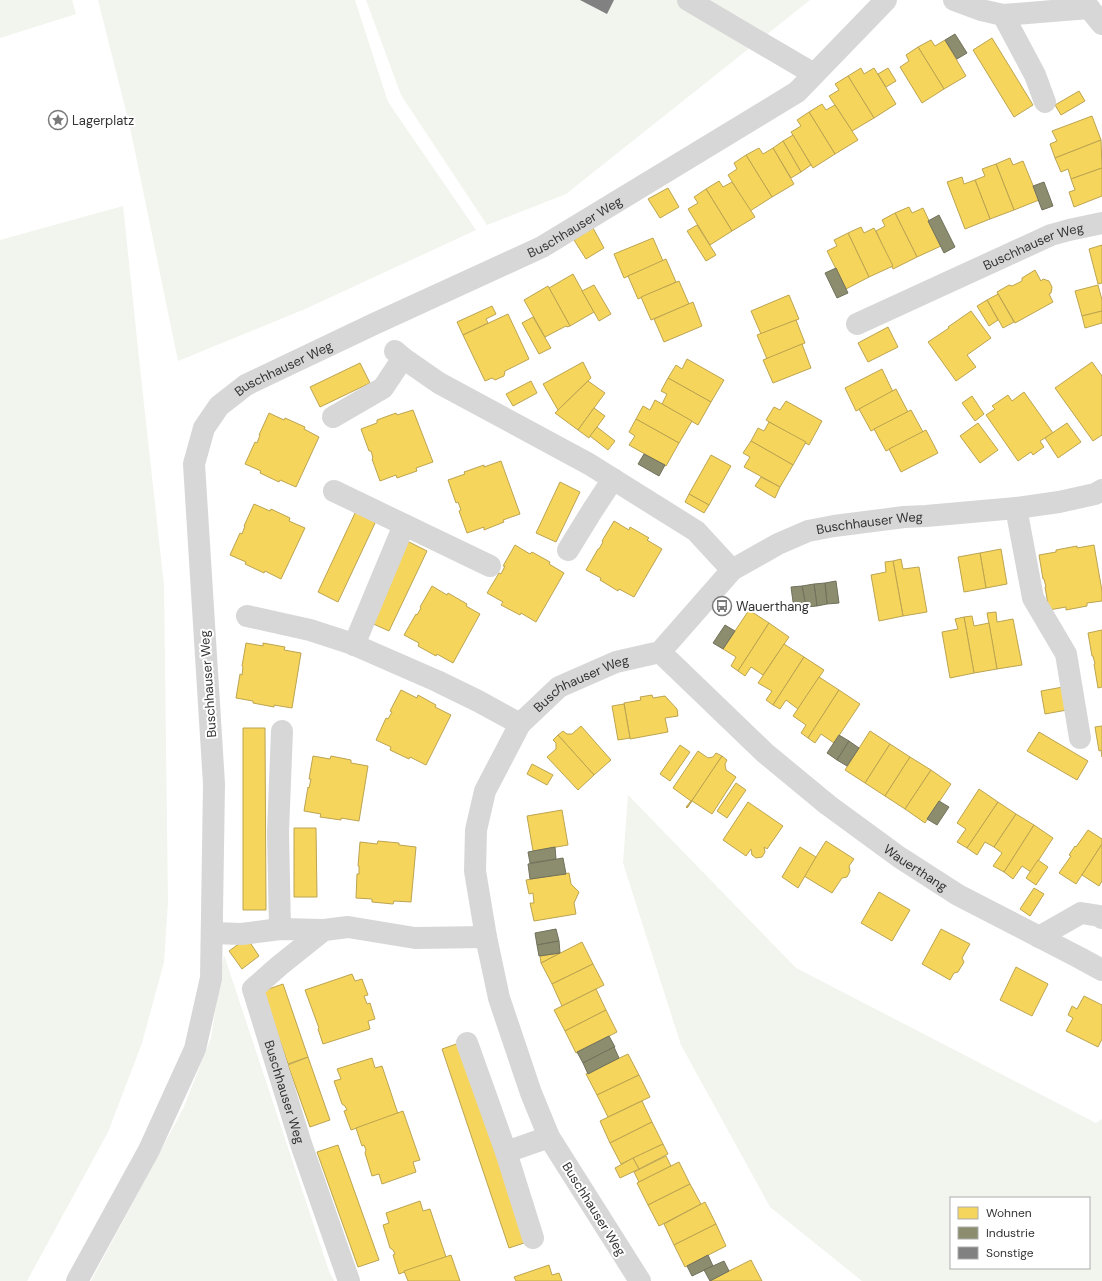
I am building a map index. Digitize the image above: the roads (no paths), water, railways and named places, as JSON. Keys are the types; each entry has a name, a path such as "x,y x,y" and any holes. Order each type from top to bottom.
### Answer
{"street":[{"path":"688,0 814,74"},
{"name":"Buschhauser Weg","path":"77,1281 149,1150 195,1049 211,978 214,784 194,464 204,428 219,406 246,385 542,247 797,92 886,0"},
{"path":"954,0 981,10 1003,15 1095,11"},
{"path":"1003,15 1035,75 1045,102"},
{"name":"Buschhauser Weg","path":"857,324 1051,235 1102,224"},
{"path":"333,416 384,388 399,354 439,383 589,464 696,531 732,570"},
{"path":"568,550 613,479"},
{"path":"334,491 490,566"},
{"name":"Buschhauser Weg","path":"640,1281 549,1137 531,1093 499,998 486,937 475,871 476,830 485,791 520,724 559,687 616,662 660,652 732,570 778,544 808,531 904,517 1016,508 1100,497"},
{"path":"1016,508 1033,598 1066,654 1080,738"},
{"path":"354,645 404,525"},
{"path":"247,616 310,630 354,645 438,681 520,724"},
{"name":"Wauerthang","path":"660,652 764,753 828,805 899,857 958,895 1102,970"},
{"path":"280,929 278,832 282,731"},
{"path":"1039,937 1081,913 1100,916 1102,918"},
{"path":"212,933 242,934 280,929 324,930 348,927 415,938 486,937"},
{"name":"Buschhauser Weg","path":"324,930 253,989 301,1144 349,1281"},
{"path":"467,1042 506,1152 533,1238"},
{"path":"506,1152 549,1137"}],"place":[{"name":"Lagerplatz","path":"58,120"},
{"name":"Wauerthang","path":"722,606"}]}
